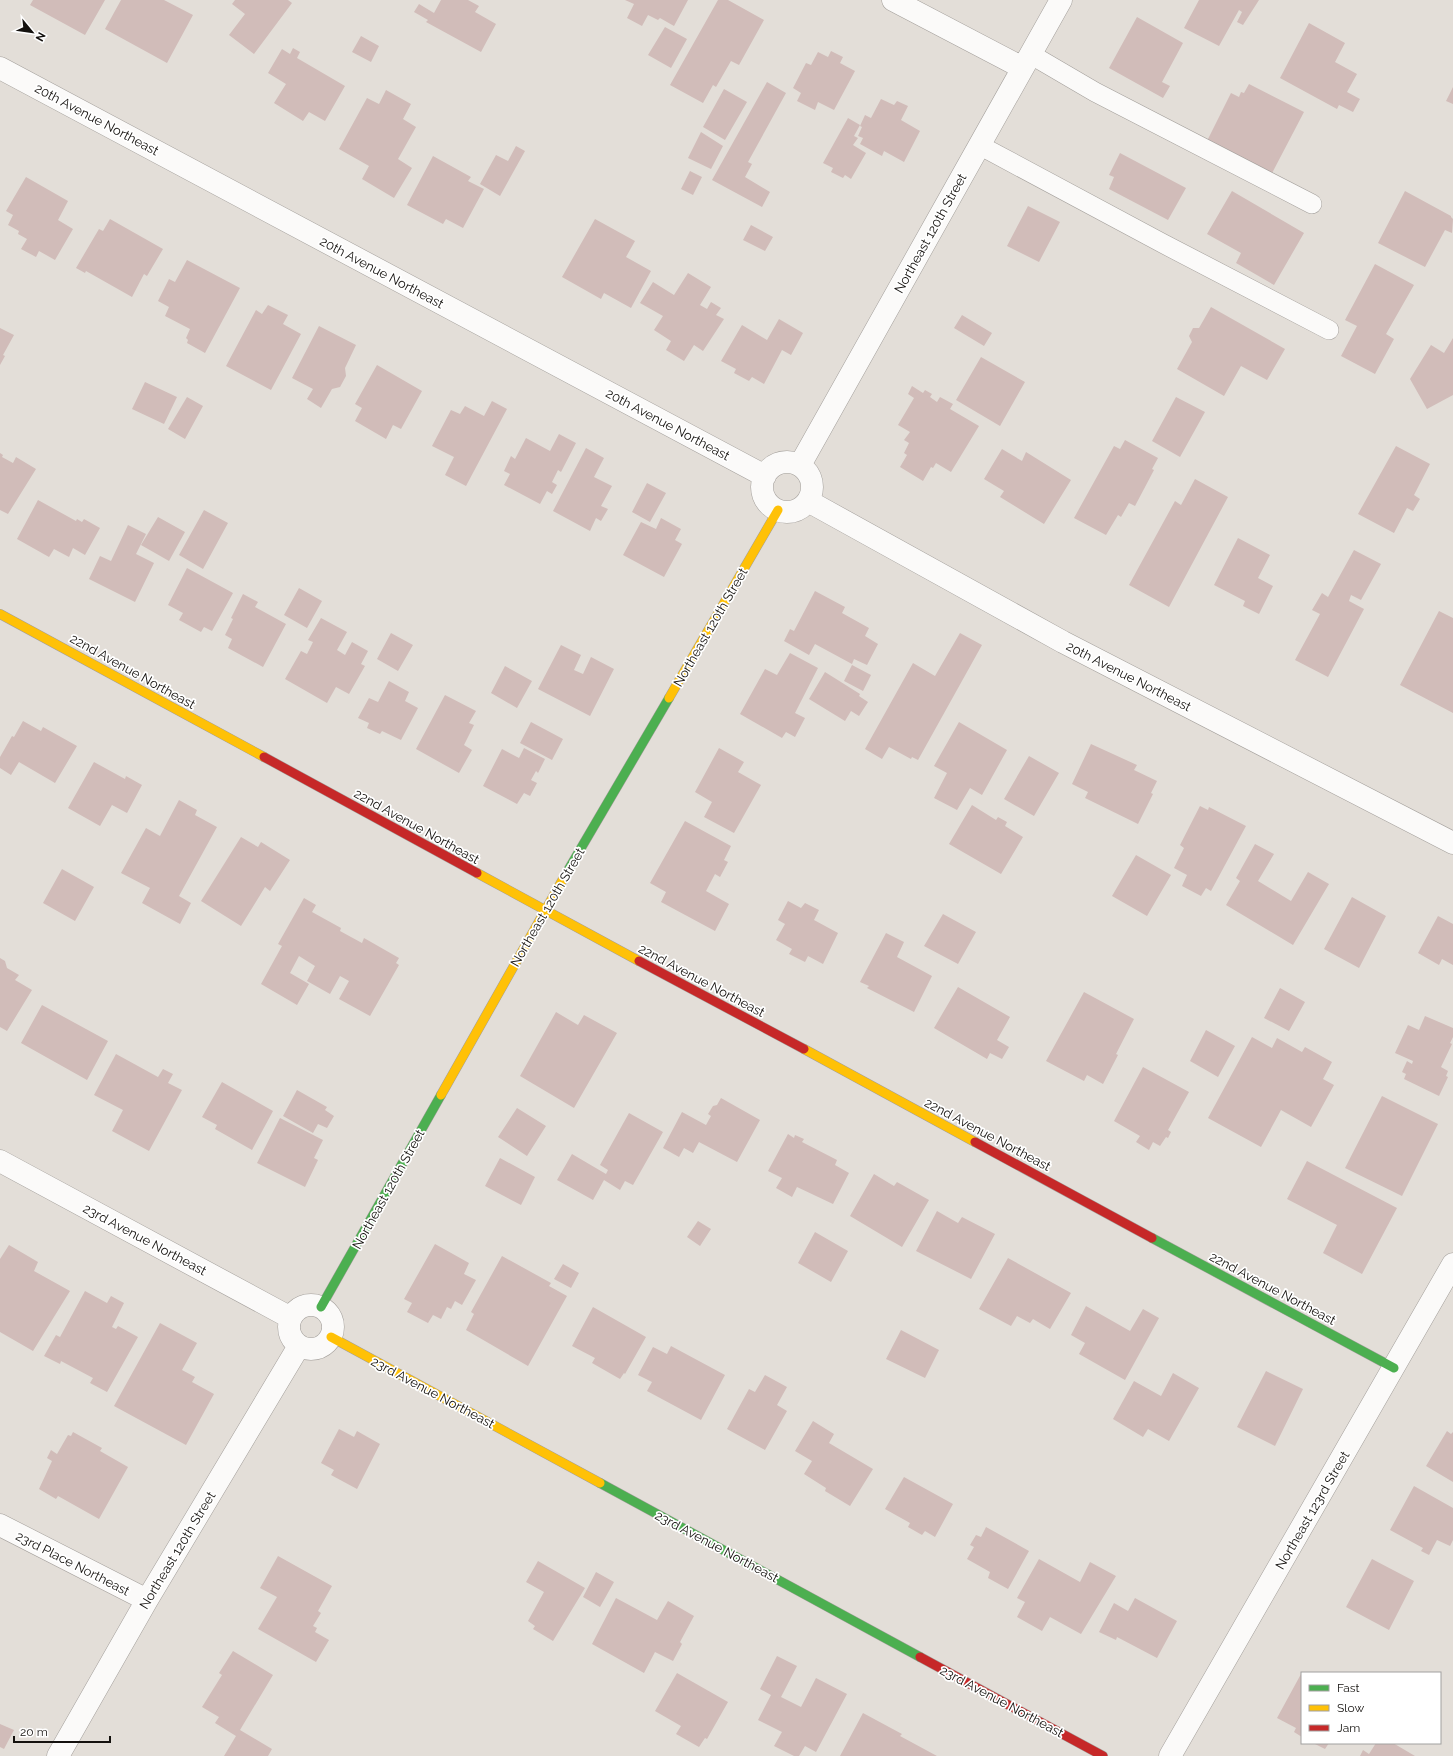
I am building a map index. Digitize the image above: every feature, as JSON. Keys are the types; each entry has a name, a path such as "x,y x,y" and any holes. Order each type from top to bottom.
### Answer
{"street":[{"path":"893,0 1026,61"},
{"name":"Northeast 120th Street","path":"800,465 1061,0"},
{"name":"20th Avenue Northeast","path":"0,68 765,476"},
{"path":"793,462 800,465 806,471 811,482 811,494 808,502 794,511 786,512 771,506 766,500 763,492 765,476 770,469 777,464 793,462"},
{"name":"20th Avenue Northeast","path":"808,502 1063,642 1414,822 1453,844"},
{"name":"Northeast 120th Street","path":"321,1307 545,910 778,510"},
{"name":"22nd Avenue Northeast","path":"0,614 1394,1368"},
{"name":"23rd Avenue Northeast","path":"0,1161 291,1318"},
{"name":"Northeast 123rd Street","path":"1170,1756 1453,1264"},
{"path":"313,1304 321,1307 331,1316 333,1322 331,1337 321,1347 313,1350 299,1346 290,1334 288,1327 291,1318 299,1308 305,1305 313,1304"},
{"name":"23rd Avenue Northeast","path":"331,1337 1103,1756"},
{"name":"Northeast 120th Street","path":"58,1756 147,1600 299,1346"},
{"name":"23rd Place Northeast","path":"0,1525 147,1600"}],"lane":[{"path":"1026,61 1095,92 1312,204"},
{"path":"979,145 1329,330"}],"building":[{"path":"33,0 105,0 85,35 30,5"},
{"path":"121,0 164,0 193,15 167,63 105,29"},
{"path":"235,0 288,0 292,3 254,54 229,35 245,14 232,4"},
{"path":"441,0 468,0 479,6 475,12 496,24 481,52 426,22 428,20 414,12 419,4 434,13"},
{"path":"625,0 688,0 674,26 660,18 658,20 648,15 642,26 627,18 634,4"},
{"path":"718,0 728,0 764,20 739,65 731,61 716,87 713,85 703,103 670,85"},
{"path":"1199,0 1259,0 1243,25 1237,22 1242,12 1239,10 1219,46 1184,28"},
{"path":"1137,17 1183,43 1162,82 1170,86 1163,98 1109,68"},
{"path":"1309,23 1345,43 1335,62 1357,74 1347,92 1360,99 1353,112 1339,105 1337,109 1280,78"},
{"path":"665,27 687,39 671,68 648,55"},
{"path":"361,36 379,46 371,62 352,52"},
{"path":"293,48 300,52 297,58 345,86 325,121 309,112 303,121 274,103 286,84 268,73 282,49 290,54"},
{"path":"831,51 843,57 840,63 855,71 834,110 818,102 815,110 797,101 801,93 793,88 806,63 811,65 818,52 828,57"},
{"path":"767,82 786,93 748,162 752,164 745,177 770,192 762,207 712,180"},
{"path":"1249,84 1304,112 1270,177 1206,143 1231,93 1239,97 1241,92 1244,93"},
{"path":"1453,87 1453,104 1446,101"},
{"path":"724,89 747,102 725,140 703,127"},
{"path":"386,90 411,104 403,119 416,127 398,159 412,168 394,198 362,179 369,166 339,149 367,98 379,104"},
{"path":"881,99 894,105 897,101 908,106 901,120 920,131 904,162 884,151 882,156 860,144 863,138 858,136 862,127 860,126 865,115 871,118"},
{"path":"848,118 860,125 854,136 858,138 853,145 866,153 851,179 845,175 843,178 831,172 833,168 823,163"},
{"path":"701,132 723,146 711,169 688,158"},
{"path":"516,146 525,151 500,196 480,184 496,155 508,161"},
{"path":"1120,153 1186,188 1168,220 1109,189 1114,177 1109,175"},
{"path":"433,156 471,177 468,181 484,189 463,228 446,219 443,224 407,205"},
{"path":"690,171 702,177 693,195 681,189"},
{"path":"26,177 68,201 58,220 73,229 55,260 39,251 36,257 21,249 27,239 18,234 19,231 8,225 13,215 6,211"},
{"path":"1232,191 1304,233 1274,285 1236,263 1241,253 1207,234"},
{"path":"1405,191 1451,216 1453,219 1452,233 1445,230 1425,267 1378,243"},
{"path":"1028,206 1060,222 1039,262 1007,246"},
{"path":"110,219 163,249 147,276 144,274 132,297 86,271 85,273 76,268 99,229 103,231"},
{"path":"595,219 635,241 626,257 651,271 631,308 604,293 601,299 562,277"},
{"path":"751,225 773,237 765,251 743,240"},
{"path":"187,260 240,288 205,353 187,343 188,340 186,338 190,329 165,316 169,307 158,301 169,279 175,282"},
{"path":"1375,264 1414,285 1386,334 1394,339 1375,374 1341,356 1357,326 1345,320"},
{"path":"688,273 711,287 700,305 707,309 711,302 721,308 716,315 724,319 703,351 694,345 684,361 666,350 671,341 654,330 663,316 640,303 653,282 674,295"},
{"path":"268,305 288,315 283,324 301,334 271,390 226,366 256,310 262,314"},
{"path":"1211,307 1285,349 1267,380 1241,366 1224,396 1177,369 1192,342 1189,336 1193,328 1199,328"},
{"path":"962,315 992,333 984,346 954,328"},
{"path":"779,319 803,333 791,355 782,350 764,384 752,377 749,381 734,373 736,369 721,361 742,325 767,340"},
{"path":"319,326 356,345 345,368 346,376 340,387 332,389 321,408 307,399 313,389 292,378"},
{"path":"0,328 14,335 3,355 5,356 0,365"},
{"path":"1453,338 1453,395 1427,409 1410,379 1431,345 1444,353"},
{"path":"981,357 1025,382 1000,426 956,400"},
{"path":"377,365 422,391 401,429 393,425 386,439 355,421 362,408 355,404"},
{"path":"145,382 177,397 164,424 132,409"},
{"path":"912,386 923,393 925,390 932,394 930,397 937,402 940,397 953,404 950,409 979,426 951,472 936,463 933,468 931,467 923,481 900,467 907,455 904,453 909,443 904,440 910,432 898,425 914,398 908,394"},
{"path":"187,397 203,406 185,439 168,429"},
{"path":"1176,397 1205,412 1180,457 1152,441"},
{"path":"492,401 507,409 466,486 445,475 454,457 432,446 451,410 460,414 465,406 484,416"},
{"path":"559,434 576,443 561,472 558,470 552,482 557,485 552,494 547,491 540,504 504,485 510,474 504,471 511,456 515,459 526,438 550,451"},
{"path":"1125,440 1158,458 1152,469 1154,470 1135,506 1129,503 1121,517 1118,515 1106,535 1074,518 1114,446 1120,449"},
{"path":"1396,446 1430,464 1414,495 1420,499 1413,511 1407,508 1394,533 1358,514"},
{"path":"586,448 604,458 594,477 612,486 601,506 608,509 601,521 596,518 590,531 553,511"},
{"path":"1002,449 1022,461 1026,452 1071,480 1044,524 1000,497 1004,491 984,479"},
{"path":"0,453 3,455 2,457 13,463 16,457 36,469 8,514 0,510"},
{"path":"1195,479 1228,497 1169,607 1129,585 1175,501 1181,505"},
{"path":"647,483 666,493 650,522 632,512"},
{"path":"38,500 76,521 77,519 82,522 84,519 100,528 85,555 73,548 69,557 54,549 49,557 17,539"},
{"path":"204,510 228,523 203,569 179,555"},
{"path":"158,517 185,532 169,561 141,545"},
{"path":"661,518 681,529 675,540 682,544 664,577 623,555 641,522 656,529"},
{"path":"128,525 146,534 136,554 154,563 135,602 89,579 100,556 111,561"},
{"path":"1238,538 1270,555 1258,578 1273,586 1259,614 1243,606 1245,601 1214,585"},
{"path":"1354,550 1381,564 1361,600 1351,595 1349,601 1364,609 1328,677 1295,660 1320,614 1312,610 1322,593 1328,597"},
{"path":"187,568 233,593 212,631 204,627 201,632 179,620 183,613 168,605"},
{"path":"299,588 322,601 307,628 284,615"},
{"path":"815,591 845,607 842,613 869,628 865,636 878,644 867,665 854,659 852,664 815,644 809,655 784,641 790,629 794,631"},
{"path":"243,594 258,602 255,607 286,624 263,667 228,648 232,639 225,635 233,619 231,618"},
{"path":"1439,611 1453,618 1453,713 1400,685"},
{"path":"321,618 347,632 337,650 345,655 352,642 368,651 361,664 365,666 349,694 336,687 327,703 285,679 301,651 307,654 313,642 308,640"},
{"path":"391,633 413,645 398,671 377,659"},
{"path":"960,633 982,645 918,760 912,757 911,759 889,747 882,759 865,749 913,663 935,676"},
{"path":"561,645 581,655 574,670 583,674 591,657 614,669 590,716 538,689"},
{"path":"790,653 818,668 795,713 805,718 795,737 786,732 782,738 740,714 765,669 777,675"},
{"path":"852,665 871,675 863,691 844,681"},
{"path":"505,666 532,681 517,708 491,693"},
{"path":"825,672 860,694 859,696 868,702 859,716 851,711 845,721 809,699"},
{"path":"389,681 409,692 405,701 418,708 401,740 382,731 380,734 367,728 369,723 358,718 369,698 378,702"},
{"path":"445,695 476,711 469,723 474,725 464,745 472,750 459,773 416,749"},
{"path":"23,721 41,731 43,727 77,746 55,783 19,762 11,775 0,768 0,757"},
{"path":"531,722 563,739 552,760 520,743"},
{"path":"959,722 1007,750 982,795 970,788 957,810 934,798 947,773 934,766"},
{"path":"1091,744 1137,765 1134,770 1157,781 1151,793 1153,794 1138,824 1085,798 1088,792 1072,784"},
{"path":"524,748 545,759 538,773 536,771 531,780 537,783 530,796 524,793 517,804 483,786 502,749 519,758"},
{"path":"719,748 744,762 738,772 761,785 734,833 704,817 712,802 695,792"},
{"path":"1029,756 1059,773 1034,816 1004,799"},
{"path":"94,762 125,779 126,776 142,785 127,813 112,805 100,826 68,808"},
{"path":"179,800 197,810 195,815 217,827 179,896 191,903 180,924 142,903 150,888 121,873 146,828 160,836"},
{"path":"972,805 996,820 998,817 1007,822 1005,826 1023,837 1001,874 949,844"},
{"path":"1200,806 1208,810 1209,807 1246,826 1211,891 1206,888 1201,896 1182,886 1187,875 1174,868 1184,848 1180,845"},
{"path":"685,821 731,846 724,860 728,862 720,877 715,874 706,891 729,904 715,931 661,902 666,892 650,883"},
{"path":"241,837 258,847 261,842 290,860 270,891 265,887 241,926 201,901"},
{"path":"1255,844 1274,854 1258,881 1291,901 1308,872 1329,884 1293,945 1226,905 1240,881 1236,878"},
{"path":"1136,855 1171,875 1147,916 1112,896"},
{"path":"62,869 94,887 75,921 43,903"},
{"path":"1352,897 1386,916 1359,968 1324,949"},
{"path":"304,898 316,905 312,912 341,928 340,931 362,943 364,938 399,958 396,963 399,965 370,1016 339,999 349,981 340,976 330,994 307,981 315,966 299,956 290,973 309,984 297,1005 261,984 282,946 278,944"},
{"path":"788,901 801,908 805,903 819,910 814,920 838,933 823,964 808,956 805,962 789,954 792,949 776,940 785,924 778,920"},
{"path":"943,914 976,932 958,964 924,946"},
{"path":"1438,916 1453,924 1453,965 1442,959 1439,965 1418,953"},
{"path":"886,933 904,942 897,957 932,976 914,1012 867,988 869,986 860,982"},
{"path":"0,958 5,961 7,968 19,975 15,980 32,990 7,1031 0,1027"},
{"path":"958,987 1010,1017 997,1040 1009,1047 1002,1059 990,1053 987,1059 934,1028"},
{"path":"1280,988 1305,1002 1289,1031 1264,1018"},
{"path":"1084,992 1134,1019 1103,1084 1087,1075 1084,1081 1046,1061"},
{"path":"42,1005 108,1041 87,1080 21,1043"},
{"path":"556,1012 578,1025 584,1015 617,1033 574,1108 520,1076"},
{"path":"1425,1016 1453,1028 1453,1037 1450,1043 1452,1044 1441,1067 1448,1071 1446,1076 1448,1077 1439,1096 1404,1079 1406,1074 1402,1072 1407,1061 1412,1064 1413,1061 1395,1053 1408,1025 1419,1030"},
{"path":"1206,1030 1235,1046 1218,1077 1190,1061"},
{"path":"1252,1037 1272,1048 1277,1038 1302,1052 1305,1047 1332,1062 1323,1079 1334,1085 1311,1127 1281,1110 1261,1147 1208,1118"},
{"path":"116,1054 158,1077 163,1069 173,1074 168,1083 182,1090 149,1151 112,1131 123,1110 94,1095"},
{"path":"1143,1067 1189,1092 1168,1130 1171,1132 1168,1138 1166,1137 1160,1146 1153,1142 1149,1150 1136,1142 1140,1136 1114,1121"},
{"path":"222,1082 273,1111 252,1150 215,1129 217,1125 202,1117"},
{"path":"297,1090 327,1107 325,1110 334,1116 327,1128 318,1124 313,1133 283,1116"},
{"path":"1382,1096 1438,1124 1402,1196 1345,1168"},
{"path":"721,1098 760,1120 737,1162 699,1142 693,1153 684,1148 679,1157 663,1148 682,1112 706,1125 711,1116 708,1114 713,1106 717,1105"},
{"path":"517,1108 546,1126 527,1156 498,1137"},
{"path":"629,1113 663,1132 633,1185 625,1181 620,1190 604,1180 593,1200 557,1180 572,1154 606,1174 608,1170 600,1165"},
{"path":"280,1118 323,1140 314,1158 318,1160 305,1187 257,1163"},
{"path":"788,1134 794,1138 795,1135 804,1139 802,1142 837,1160 835,1165 849,1173 833,1204 797,1187 792,1197 776,1188 782,1178 768,1171"},
{"path":"500,1158 535,1177 521,1205 485,1186"},
{"path":"1307,1161 1397,1208 1362,1274 1323,1253 1337,1225 1287,1199"},
{"path":"874,1174 894,1186 897,1182 929,1200 902,1247 850,1216"},
{"path":"937,1211 958,1223 962,1217 995,1234 971,1279 916,1251"},
{"path":"698,1221 711,1229 700,1246 687,1237"},
{"path":"815,1232 848,1251 831,1282 798,1263"},
{"path":"435,1244 469,1263 464,1274 476,1280 462,1305 455,1301 451,1309 447,1307 441,1319 433,1315 428,1323 407,1312 412,1303 404,1299"},
{"path":"9,1245 38,1262 34,1271 70,1291 33,1351 0,1332 0,1259"},
{"path":"502,1256 551,1283 549,1286 567,1296 528,1366 466,1330 474,1314 471,1312"},
{"path":"1008,1258 1071,1293 1050,1329 1033,1319 1030,1323 1017,1316 1011,1326 979,1309"},
{"path":"563,1264 579,1273 571,1288 554,1279"},
{"path":"85,1291 107,1303 111,1296 124,1303 112,1327 116,1329 118,1326 138,1337 107,1392 90,1383 93,1378 61,1361 60,1364 44,1356 56,1335 60,1337"},
{"path":"1086,1306 1130,1331 1143,1309 1159,1318 1125,1380 1079,1354 1085,1343 1071,1335"},
{"path":"593,1307 646,1337 625,1374 624,1373 620,1379 592,1363 595,1358 572,1346"},
{"path":"160,1323 197,1343 182,1370 195,1377 192,1382 214,1394 186,1445 114,1406"},
{"path":"901,1330 939,1350 925,1378 886,1359"},
{"path":"671,1346 725,1375 701,1420 647,1391 652,1382 638,1375 653,1347 667,1354"},
{"path":"1266,1371 1303,1389 1275,1446 1237,1427"},
{"path":"1173,1373 1199,1388 1169,1441 1148,1429 1143,1437 1113,1419 1134,1381 1161,1396"},
{"path":"765,1375 787,1387 777,1405 787,1411 765,1450 727,1429 749,1389 755,1392"},
{"path":"813,1421 834,1434 829,1443 873,1469 850,1506 825,1491 826,1488 804,1474 812,1461 795,1451"},
{"path":"339,1429 354,1437 357,1431 380,1444 357,1489 331,1475 334,1470 321,1463"},
{"path":"1447,1431 1451,1434 1453,1432 1453,1482 1426,1466"},
{"path":"73,1432 102,1448 100,1451 128,1467 99,1519 58,1496 56,1499 39,1489 52,1461 47,1458 51,1450 57,1454 68,1435 71,1436"},
{"path":"904,1477 953,1504 935,1537 925,1531 922,1535 908,1527 910,1523 885,1509"},
{"path":"1414,1486 1453,1508 1453,1540 1450,1546 1437,1540 1429,1555 1421,1551 1423,1548 1390,1530"},
{"path":"986,1527 1029,1551 1008,1589 988,1578 990,1572 967,1559 974,1547 970,1545 976,1535 981,1537"},
{"path":"278,1556 332,1586 318,1611 321,1613 313,1626 317,1628 315,1632 329,1640 316,1662 258,1629 277,1597 260,1588"},
{"path":"1039,1559 1080,1582 1090,1562 1116,1576 1081,1634 1050,1617 1042,1631 1017,1617 1025,1602 1017,1598"},
{"path":"1372,1559 1414,1581 1389,1630 1346,1607"},
{"path":"538,1561 585,1588 553,1641 533,1629 535,1626 528,1621 544,1592 526,1582"},
{"path":"596,1572 614,1582 600,1607 583,1597"},
{"path":"616,1598 657,1620 668,1601 694,1616 680,1642 682,1644 673,1661 655,1652 644,1673 592,1644"},
{"path":"1135,1598 1177,1621 1157,1658 1117,1637 1116,1640 1099,1632 1114,1603 1128,1611"},
{"path":"233,1651 273,1675 240,1730 272,1749 268,1756 224,1756 236,1736 215,1723 219,1717 202,1707 222,1675 219,1673"},
{"path":"777,1656 797,1666 781,1697 801,1707 816,1678 847,1694 816,1752 805,1746 799,1756 794,1756 774,1746 782,1732 758,1720 771,1695 760,1689"},
{"path":"677,1673 728,1702 707,1739 705,1738 699,1747 676,1734 681,1726 655,1711"},
{"path":"1301,1674 1301,1736 1294,1732 1296,1728 1277,1718"},
{"path":"863,1713 902,1734 900,1736 937,1756 840,1756"},
{"path":"0,1724 14,1730 4,1749 0,1747"},
{"path":"1315,1744 1328,1744 1325,1749"},
{"path":"1375,1744 1395,1744 1415,1756 1360,1756 1363,1750 1369,1754"}],"traffic: fast":[{"path":"567,872 669,698"},
{"path":"321,1307 441,1095"},
{"path":"1152,1238 1394,1368"},
{"path":"600,1483 920,1657"}],"traffic: slow":[{"path":"669,698 778,510"},
{"path":"0,614 264,757"},
{"path":"441,1095 567,872"},
{"path":"477,873 639,961"},
{"path":"804,1049 975,1142"},
{"path":"331,1337 600,1483"}],"traffic: jam":[{"path":"264,757 477,873"},
{"path":"639,961 804,1049"},
{"path":"975,1142 1152,1238"},
{"path":"920,1657 1103,1756"}]}
